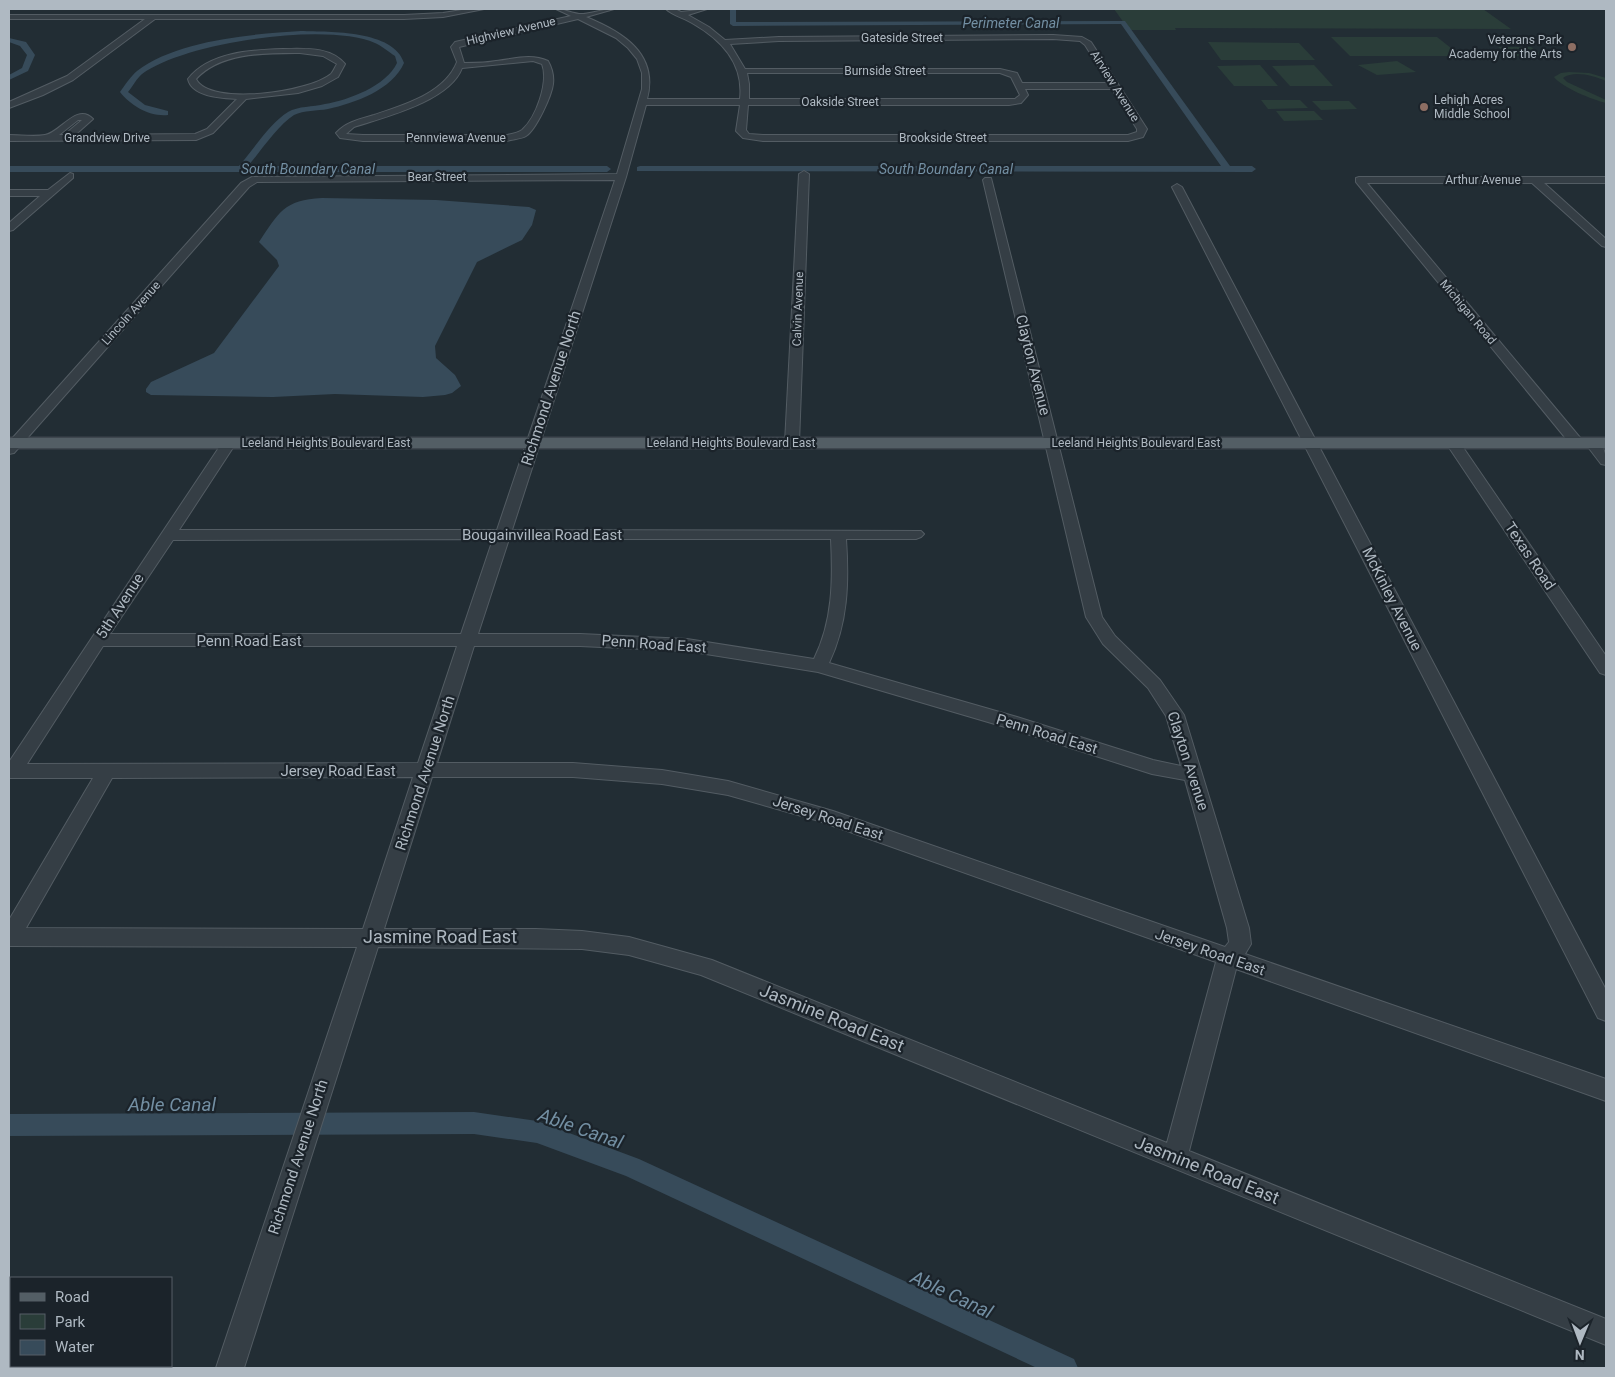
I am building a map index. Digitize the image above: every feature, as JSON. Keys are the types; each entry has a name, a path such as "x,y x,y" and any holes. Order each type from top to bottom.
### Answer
{"main road":[{"name":"Leeland Heights Boulevard East","path":"11,445 229,443 1592,443"}],"street":[{"path":"384,17 392,9"},
{"path":"9,17 384,17 443,15 480,9"},
{"name":"Richmond Avenue North","path":"230,1368 502,535 534,443 620,177 647,82 642,61 635,52 609,31 559,9"},
{"name":"Highview Avenue","path":"343,136 341,133 351,125 395,111 436,92 454,78 460,66 461,55 455,47 458,44 611,9"},
{"path":"677,10 704,9"},
{"path":"677,10 714,33 735,56 742,71 745,85 744,102"},
{"path":"9,105 40,93 70,78 153,17"},
{"name":"Gateside Street","path":"723,42 795,38 1053,37 1082,39"},
{"name":"Airview Avenue","path":"1082,39 1088,44 1142,129 1140,135"},
{"path":"294,51 318,53 334,57 341,64 336,75 313,86 280,94 244,97 222,96 203,91 194,85 192,79 201,69 217,62 266,52 294,51"},
{"name":"Pennviewa Avenue","path":"343,136 363,138 507,138 517,137 528,131 547,92 549,76 545,63 536,59 527,59 460,66"},
{"name":"Burnside Street","path":"742,71 1000,71 1014,75 1019,86"},
{"path":"1019,86 1115,86"},
{"name":"Oakside Street","path":"642,102 1009,102 1023,98 1024,96 1019,86"},
{"name":"Grandview Drive","path":"9,138 185,138 205,134 244,97"},
{"name":"Brookside Street","path":"744,102 741,131 746,136 763,138 1128,138 1140,135"},
{"path":"49,138 76,118 86,117 89,119 66,138"},
{"name":"Calvin Avenue","path":"792,443 804,174"},
{"path":"9,228 70,176"},
{"name":"Bear Street","path":"254,179 620,177"},
{"name":"Lincoln Avenue","path":"11,445 245,185 254,179"},
{"name":"Clayton Avenue","path":"988,180 1094,618 1109,640 1154,684 1176,714 1238,928 1240,944 1228,958 1176,1157"},
{"name":"Arthur Avenue","path":"1359,180 1606,180"},
{"name":"Michigan Road","path":"1359,180 1606,461"},
{"path":"1535,180 1606,244"},
{"name":"McKinley Avenue","path":"1177,187 1606,1011"},
{"path":"9,193 50,193"},
{"name":"5th Avenue","path":"11,771 229,443"},
{"name":"Texas Road","path":"1453,443 1606,669"},
{"name":"Bougainvillea Road East","path":"167,535 916,534"},
{"path":"819,666 838,618 840,605 838,535"},
{"name":"Penn Road East","path":"98,640 629,641 687,645 819,666 1011,722 1152,767 1171,772 1193,774"},
{"path":"9,937 107,770"},
{"name":"Jersey Road East","path":"11,771 573,770 628,774 713,785 776,800 826,816 1606,1090"},
{"name":"Jasmine Road East","path":"9,937 536,938 582,940 629,946 669,956 722,974 1606,1332"}],"green space":[{"path":"1114,9 1483,9 1511,29 1175,28 1176,30 1129,30"},
{"path":"1331,37 1437,37 1461,56 1350,56"},
{"path":"1208,42 1299,43 1315,60 1221,60"},
{"path":"1498,47 1531,47 1544,56 1511,56"},
{"path":"1397,61 1416,72 1377,75 1358,65"},
{"path":"1260,65 1278,86 1234,86 1217,66"},
{"path":"1314,65 1333,86 1290,86 1272,66"},
{"path":"1561,73 1589,73 1606,78 1606,81 1590,76 1573,74 1563,78 1567,82 1606,100 1606,103 1570,89 1554,77"},
{"path":"1261,100 1300,100 1308,108 1268,109"},
{"path":"1312,101 1349,101 1357,109 1321,110"},
{"path":"1276,111 1314,111 1323,120 1284,121"}],"water":[{"path":"309,199 436,200 529,207 536,210 532,225 522,240 477,262 435,346 436,358 455,375 461,386 452,393 423,397 335,394 273,397 151,395 146,392 151,382 214,353 279,266 277,260 259,242 272,223 278,215 291,205"}],"waterway":[{"name":"Perimeter Canal","path":"733,10 733,24 1123,22 1227,169"},
{"path":"165,113 142,107 124,92 139,73 169,57 209,45 255,36 301,33 344,34 378,42 398,55 400,63 397,72 377,87 352,99 333,105 292,113 241,169"},
{"path":"9,40 23,44 31,55 25,69 9,78"},
{"name":"South Boundary Canal","path":"9,169 241,169"},
{"name":"South Boundary Canal","path":"241,169 607,169"},
{"name":"South Boundary Canal","path":"640,169 1227,169"},
{"name":"South Boundary Canal","path":"1227,169 1252,169"},
{"name":"Able Canal","path":"9,1125 474,1123 537,1132 631,1167 1065,1368"}],"place":[{"name":"Veterans Park Academy for the Arts","path":"1572,47"},
{"name":"Lehigh Acres Middle School","path":"1424,107"}]}
